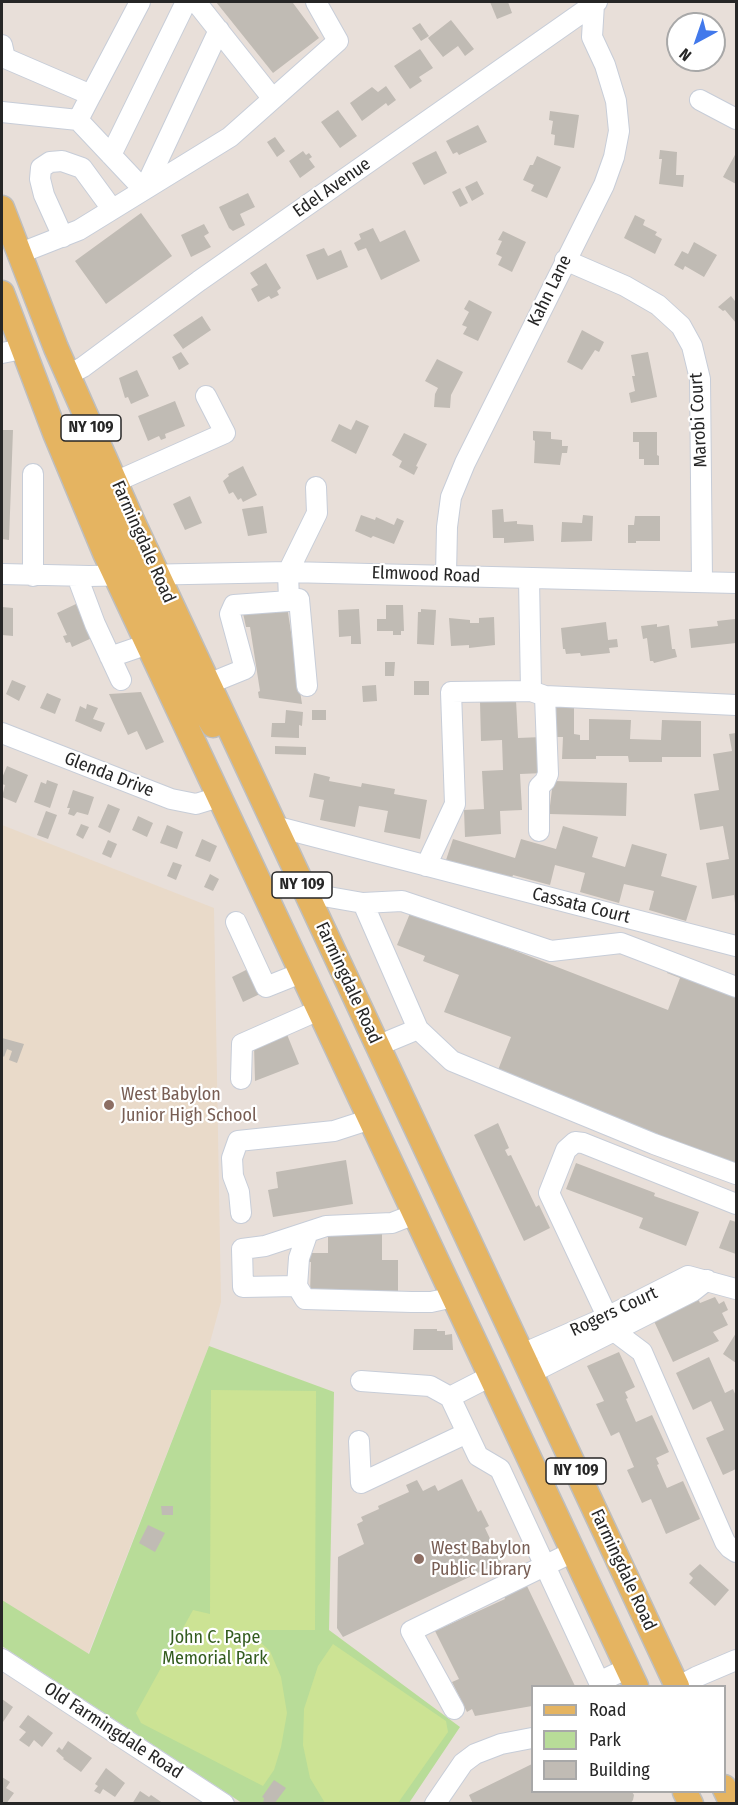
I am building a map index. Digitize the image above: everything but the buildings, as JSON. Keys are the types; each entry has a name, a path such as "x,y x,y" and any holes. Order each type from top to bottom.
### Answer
{"main road":[{"name":"Farmingdale Road","path":"2,208 18,254 115,482 137,575 148,644 632,1677"},
{"name":"Farmingdale Road","path":"2,293 12,351 36,386 86,510 137,575 208,684 678,1685"},
{"path":"137,575 169,646 198,702 250,775"},
{"path":"352,1080 383,1119 392,1126 404,1130 416,1128"},
{"path":"383,1145 398,1144 415,1152 447,1194"},
{"path":"612,1634 649,1685"}],"street":[{"path":"78,120 140,2"},
{"path":"111,155 186,2"},
{"path":"196,2 273,99"},
{"path":"18,254 79,230 230,137 338,41 316,2"},
{"name":"Kahn Lane","path":"446,575 447,527 452,497 465,463 604,185 614,157 619,131 614,92 606,64 592,37 595,3"},
{"name":"Edel Avenue","path":"68,375 83,367 199,281 595,3"},
{"path":"144,190 219,30"},
{"path":"2,45 5,58 91,95"},
{"path":"700,100 736,119"},
{"path":"2,112 78,120 144,190"},
{"path":"63,237 44,195 40,179 41,168 50,162 62,161 82,168 112,209"},
{"name":"Marobi Court","path":"565,260 625,286 658,305 681,326 692,346 700,379 702,581"},
{"path":"115,482 225,433 206,396"},
{"path":"33,474 33,576"},
{"path":"289,600 288,572 317,513 316,487"},
{"name":"Elmwood Road","path":"2,574 77,576 288,572 736,583"},
{"path":"77,576 121,680"},
{"path":"529,578 538,693 548,774 539,787 538,831"},
{"path":"208,684 245,669 230,614 234,605 298,599 307,686"},
{"path":"110,657 148,644"},
{"path":"426,866 455,804 451,692 538,693 736,705"},
{"name":"Glenda Drive","path":"2,733 181,802 196,804 219,797"},
{"name":"Cassata Court","path":"274,826 736,946"},
{"path":"306,893 363,903 402,901 550,951 621,943 736,987"},
{"path":"363,903 418,1029 452,1061 736,1174"},
{"path":"236,922 266,987 301,973"},
{"path":"241,1079 242,1044 319,1010"},
{"path":"377,1046 418,1029"},
{"path":"241,1213 239,1192 233,1176 232,1158 238,1141 334,1131 370,1119"},
{"path":"736,1204 583,1143 574,1142 566,1149 549,1193 610,1324 642,1352 725,1542 736,1551"},
{"path":"297,1286 243,1287 242,1249 265,1246 326,1226 392,1223 415,1214"},
{"path":"308,1232 299,1258 297,1286 305,1299 431,1302 454,1297"},
{"name":"Rogers Court","path":"526,1364 610,1324 693,1291 707,1280 736,1289"},
{"path":"450,1397 491,1376"},
{"path":"361,1381 430,1386 450,1397 478,1456 500,1470 518,1473 533,1467"},
{"path":"359,1441 361,1483 467,1433"},
{"path":"500,1470 599,1682 632,1677"},
{"path":"454,1709 411,1631 573,1552"},
{"name":"Old Farmingdale Road","path":"2,1659 224,1803"},
{"path":"680,1685 736,1660"},
{"path":"435,1803 463,1763 475,1754 501,1744 531,1738"}],"shaded area":[{"name":"West Babylon Junior High School","path":"2,825 214,908 221,1302 209,1346 88,1654 2,1600"}],"green space":[{"name":"John C. Pape Memorial Park","path":"209,1346 334,1392 329,1630 460,1727 409,1803 242,1803 2,1646 2,1600 89,1654"},
{"path":"211,1390 316,1391 315,1630 247,1630 270,1651 281,1677 287,1713 274,1770 263,1786 141,1723 136,1713 193,1610 210,1614"},
{"path":"333,1644 446,1721 448,1732 398,1803 325,1803 310,1778 303,1745 304,1709 318,1666"}],"place":[{"name":"West Babylon Junior High School","path":"109,1105"},
{"name":"West Babylon Public Library","path":"419,1559"}]}
